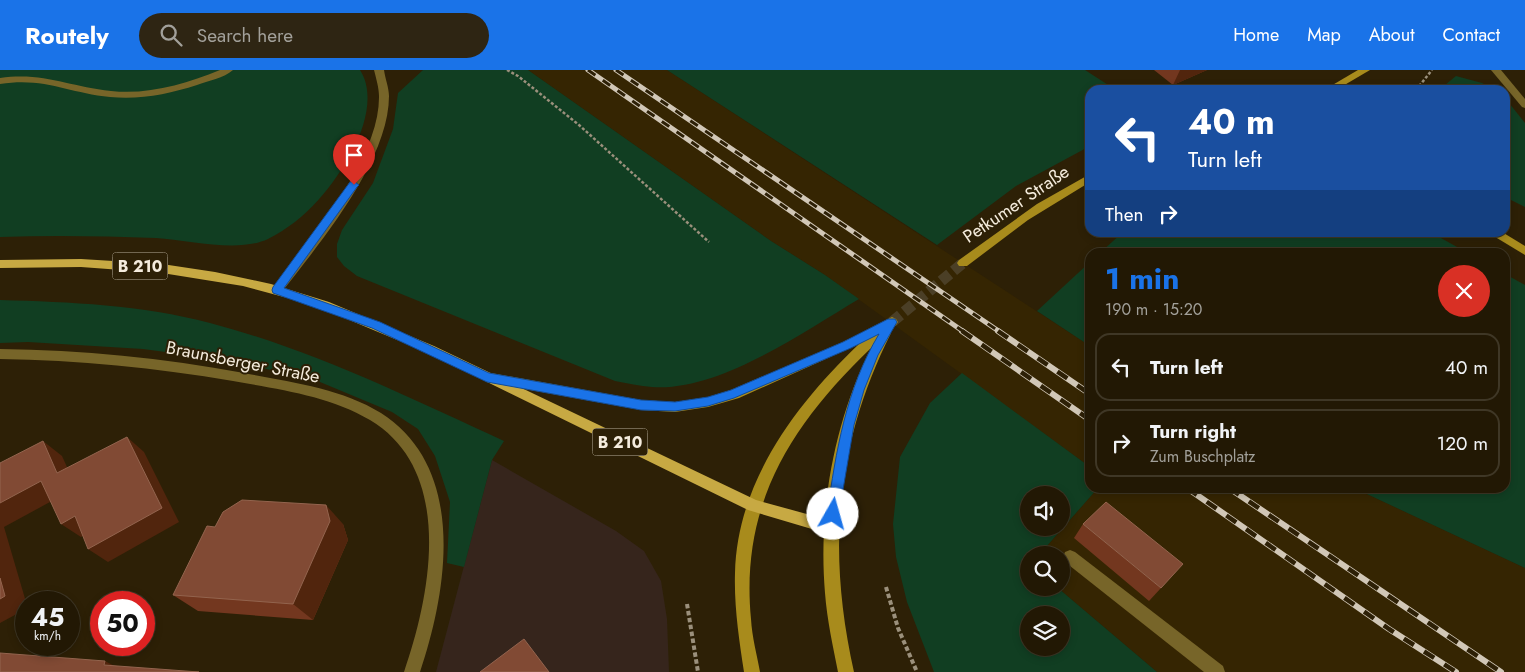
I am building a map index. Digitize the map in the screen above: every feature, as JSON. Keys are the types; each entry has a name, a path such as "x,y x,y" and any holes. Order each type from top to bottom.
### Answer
{"main road":[{"path":"1338,85 1365,70"},
{"name":"Petkumer Straße","path":"963,262 1032,212 1066,190 1085,180"},
{"path":"1501,237 1525,251"},
{"name":"B 210","path":"0,264 35,262 154,267 217,276 277,290 376,325 753,506 832,528"},
{"path":"487,377 641,405 675,406 708,402 734,394 847,345 892,322"},
{"path":"752,672 746,648 740,600 741,564 753,506 782,444 805,409 845,365 892,322"},
{"path":"846,672 832,592 832,528 839,470 848,425 858,390 873,354 892,322"}],"street":[{"path":"0,81 38,78 111,94 150,94 176,89 228,70"},
{"path":"277,290 354,185 369,154 377,131 384,88 379,70"},
{"path":"1496,70 1508,85"},
{"path":"1510,87 1525,105"},
{"name":"Braunsberger Straße","path":"0,354 98,358 213,373 283,386 331,398 376,416 409,445 427,481 438,533 431,609 412,672"},
{"path":"1070,557 1217,672"}],"path":[{"path":"507,70 518,76 579,125 709,242"},
{"path":"1420,85 1432,70"},
{"path":"886,587 898,628 917,672"},
{"path":"687,604 698,672"}],"shaded area":[{"path":"528,70 667,70 1085,343 1085,463 825,275 771,241"},
{"path":"492,460 616,531 644,551 661,581 667,619 669,672 436,672"},
{"path":"1094,493 1365,493 1525,568 1525,672 1157,672 1067,596 1070,596 1070,546 1047,546 1056,536 1070,536 1070,520"}],"green space":[{"path":"0,70 360,70 367,89 367,110 357,140 328,189 295,222 268,239 242,245 213,245 156,238 0,237"},
{"path":"423,70 528,70 771,241 859,299 787,343 732,370 705,380 678,386 652,387 615,381 357,276 344,266 337,257 337,244 342,230 373,183 393,129 398,93"},
{"path":"667,70 1085,70 1108,85 1085,85 1085,149 1016,186 937,245"},
{"path":"1456,76 1486,85 1445,85"},
{"path":"1510,104 1525,123 1525,207 1510,200"},
{"path":"1118,237 1439,237 1459,248 1105,248"},
{"path":"1085,267 1085,343 1037,311"},
{"path":"1510,277 1525,285 1525,568 1365,493 1510,493"},
{"path":"0,300 79,303 132,308 210,323 248,334 323,361 396,391 504,441 492,460 464,567 447,563 450,502 435,456 418,429 392,412 320,382 233,361 143,349 28,342 0,343"},
{"path":"962,373 1085,463 1085,493 1094,493 1070,520 1070,486 1020,486 1020,536 1056,536 1047,546 1020,546 1020,596 1067,596 1157,672 934,672 907,602 896,557 893,524 900,457 930,403"}],"building":[{"path":"127,437 162,508 88,549 75,516 61,524 41,481 0,503 0,463 43,441 57,473"},
{"path":"242,500 326,505 330,521 293,604 173,595 207,526 215,527 223,512"},
{"path":"1106,502 1183,564 1161,588 1083,524"},
{"path":"0,578 5,596 0,599"},
{"path":"524,639 549,672 480,672"},
{"path":"0,653 15,654 15,656 105,661 104,665 199,672 0,672"}],"tunnel":[{"path":"892,322 963,263"}],"railway":[{"path":"588,70 964,332"},
{"path":"616,70 1000,332"},
{"path":"962,331 1085,417"},
{"path":"998,331 1085,391"},
{"path":"1194,493 1389,629 1456,672"},
{"path":"1236,493 1501,672"}],"route":[{"path":"354,185 277,290 376,325 487,377 641,405 675,406 708,402 734,394 847,345 892,322 864,372 858,390 848,425 833,514"}]}
